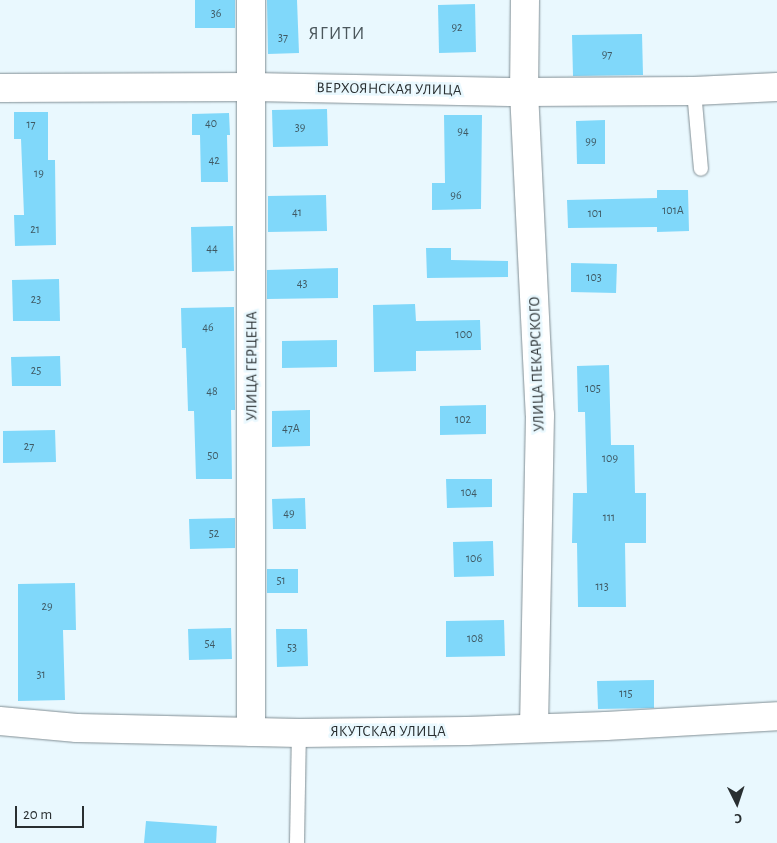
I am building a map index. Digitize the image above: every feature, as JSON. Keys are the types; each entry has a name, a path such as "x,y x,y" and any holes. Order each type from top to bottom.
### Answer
{"street":[{"name":"УЛИЦА ГЕРЦЕНА","path":"251,0 251,732"},
{"name":"УЛИЦА ПЕКАРСКОГО","path":"525,0 524,92 540,415 534,727"},
{"name":"ВЕРХОЯНСКАЯ УЛИЦА","path":"0,88 252,87 524,92 694,91 777,87"},
{"name":"ЯКУТСКАЯ УЛИЦА","path":"0,721 76,728 299,733 467,731 534,727 606,726 777,716"}],"lane":[{"path":"694,91 701,169"},
{"path":"297,843 299,733"}],"building":[{"path":"195,0 235,0 235,28 195,28"},
{"path":"267,0 297,0 299,53 268,54"},
{"path":"475,4 476,52 439,53 438,5"},
{"path":"642,34 643,75 573,76 572,35"},
{"path":"327,109 328,146 273,147 272,110"},
{"path":"14,112 48,112 48,160 55,160 56,245 15,246 14,215 24,215 21,139 14,139"},
{"path":"229,113 230,135 227,135 228,182 201,182 200,135 192,135 192,114"},
{"path":"444,115 482,115 481,209 432,210 432,183 445,183"},
{"path":"605,120 605,164 577,164 576,121"},
{"path":"657,190 688,190 689,231 657,232 657,227 568,228 567,200 657,198"},
{"path":"326,195 327,231 268,232 268,196"},
{"path":"233,226 234,271 192,272 191,227"},
{"path":"426,248 451,248 451,260 508,261 508,277 427,278"},
{"path":"571,263 617,264 616,293 571,292"},
{"path":"338,268 338,298 267,299 267,270"},
{"path":"59,279 60,321 13,321 12,280"},
{"path":"415,304 416,321 480,320 481,350 416,351 416,371 374,372 373,305"},
{"path":"234,307 235,410 231,410 232,479 196,479 194,411 188,411 186,348 182,348 181,308"},
{"path":"337,340 337,367 282,368 282,341"},
{"path":"60,356 61,386 12,386 11,357"},
{"path":"609,365 611,445 634,445 635,493 646,493 646,543 625,543 626,607 578,607 577,543 572,543 573,493 587,493 585,412 578,412 577,366"},
{"path":"486,405 486,434 440,435 440,406"},
{"path":"310,410 310,446 272,447 272,411"},
{"path":"55,430 56,462 3,463 3,431"},
{"path":"446,479 492,479 492,507 447,508"},
{"path":"305,498 306,529 273,529 272,499"},
{"path":"235,518 235,548 190,549 189,519"},
{"path":"493,541 494,576 454,577 453,542"},
{"path":"267,569 298,569 298,593 267,593"},
{"path":"75,583 76,630 63,630 65,700 18,701 18,584"},
{"path":"504,620 505,656 446,657 446,621"},
{"path":"231,628 232,659 189,660 188,629"},
{"path":"276,629 307,629 308,666 277,667"},
{"path":"654,680 654,708 598,709 597,681"},
{"path":"146,821 217,826 216,843 144,843"}],"district":[{"name":"ЯГИТИ","path":"337,34"}]}
